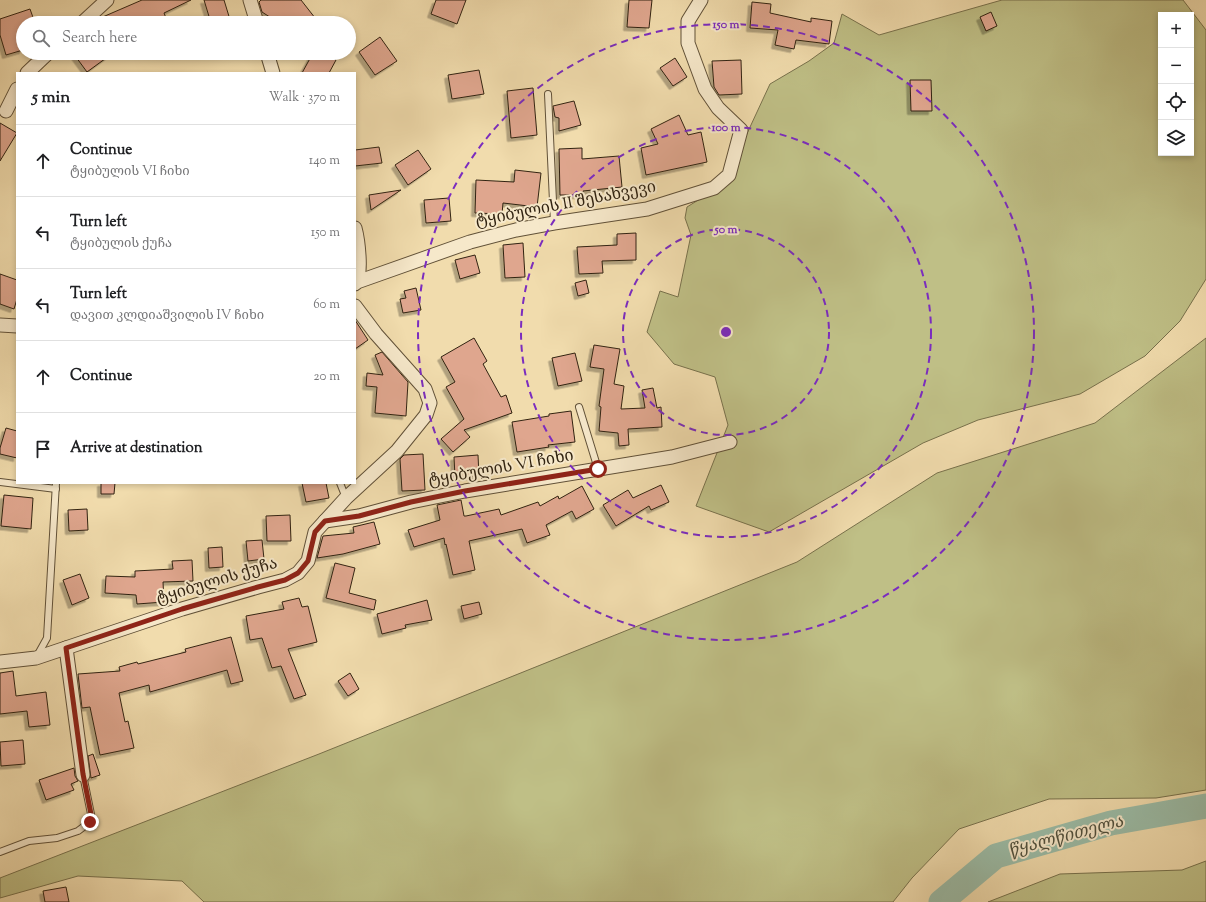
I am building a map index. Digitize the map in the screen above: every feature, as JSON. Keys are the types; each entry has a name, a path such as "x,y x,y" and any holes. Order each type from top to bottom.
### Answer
{"street":[{"path":"90,16 107,0"},
{"path":"250,0 255,16"},
{"name":"ტყიბულის II შესახვევი","path":"356,283 470,242 516,230 647,209 714,188 729,175 742,130 718,108 705,89 688,43 688,20 701,0"},
{"path":"28,72 41,60"},
{"path":"269,60 273,72"},
{"path":"8,112 16,92"},
{"path":"356,238 359,266 356,283"},
{"name":"ტყიბულის ქუჩა","path":"0,662 36,658 182,609 285,580 298,573 308,561 315,532 346,498 397,451 426,415 430,403 425,389 376,334 356,307"},
{"path":"0,325 16,326"},
{"name":"ტყიბულის VI ჩიხი","path":"325,521 359,516 411,502 457,493 672,457 730,442"},
{"path":"66,648 83,774"}],"lane":[{"path":"548,94 554,223"},
{"path":"579,407 598,469"},
{"path":"0,482 16,483"},
{"path":"28,484 56,486 47,638 36,658"},
{"path":"340,484 346,498"},
{"path":"0,852 29,841 58,838 78,831 90,822 91,814 83,774"}],"green space":[{"path":"1002,0 1183,0 1192,12 1158,12 1158,156 1194,156 1194,14 1206,30 1206,279 1180,321 1145,356 1080,394 978,420 923,443 769,532 696,506 728,425 715,377 674,364 647,332 660,291 678,297 691,235 685,218 687,207 732,179 744,140 770,84 809,61 834,43 842,14 879,35"},
{"path":"1206,338 1206,790 1156,798 1049,799 959,829 912,878 893,902 204,902 182,881 78,876 0,898 0,878 319,754 797,562 937,473 1095,423"},
{"path":"1206,861 1206,902 988,902 1060,874 1182,870"}],"building":[{"path":"142,0 191,0 164,13 165,16 105,16"},
{"path":"204,0 224,0 229,16 209,16"},
{"path":"261,0 301,0 314,16 268,16 262,12 259,2"},
{"path":"436,0 466,0 457,24 431,14"},
{"path":"629,0 652,0 649,28 627,27"},
{"path":"752,2 771,4 770,13 811,22 811,18 832,21 829,44 796,40 794,49 775,45 778,30 750,28"},
{"path":"30,9 32,16 16,16 16,52 6,55 0,35 0,19"},
{"path":"991,12 997,26 986,31 980,17"},
{"path":"380,37 397,61 375,75 359,52"},
{"path":"675,58 687,77 673,86 660,68"},
{"path":"78,60 103,60 87,72"},
{"path":"309,60 336,60 330,72 303,72"},
{"path":"741,60 742,94 719,95 714,87 712,61"},
{"path":"479,70 484,94 452,99 448,75"},
{"path":"910,80 931,80 932,111 911,111"},
{"path":"533,88 537,135 511,138 507,91"},
{"path":"574,101 581,125 559,131 559,118 555,117 553,106"},
{"path":"679,115 688,135 701,132 707,162 646,175 641,148 658,144 651,129"},
{"path":"0,123 16,132 16,135 0,161"},
{"path":"379,147 382,163 356,166 356,150"},
{"path":"582,148 582,159 619,156 622,187 583,191 583,195 560,195 559,149"},
{"path":"418,150 431,169 408,185 395,165"},
{"path":"515,170 541,173 537,207 503,203 502,214 475,213 476,180 514,182"},
{"path":"401,190 371,210 369,195"},
{"path":"449,198 451,221 426,223 424,200"},
{"path":"636,233 636,260 602,261 603,273 579,274 577,247 617,245 617,234"},
{"path":"523,243 525,277 505,278 503,245"},
{"path":"475,255 480,273 460,279 455,260"},
{"path":"0,274 16,280 16,302 14,309 0,304"},
{"path":"586,280 589,293 578,296 575,283"},
{"path":"416,288 421,310 403,313 400,299 406,298 404,291"},
{"path":"356,322 368,340 356,348"},
{"path":"474,338 487,361 483,364 501,397 506,395 512,413 464,430 470,437 453,452 441,439 464,419 446,387 455,382 441,357"},
{"path":"594,345 620,349 614,384 624,386 621,409 645,408 642,390 653,388 657,408 661,407 662,427 628,429 629,445 619,446 618,433 599,431 601,407 599,406 604,369 590,367"},
{"path":"382,352 408,382 406,416 375,413 377,387 366,386 367,373 383,375 375,355"},
{"path":"575,353 582,381 558,386 552,358"},
{"path":"571,411 575,442 548,445 549,447 517,452 512,422"},
{"path":"6,428 16,431 16,458 0,454 0,448"},
{"path":"423,454 425,490 402,491 400,459 404,455"},
{"path":"478,455 479,476 455,477 454,457"},
{"path":"101,484 115,484 114,494 101,494"},
{"path":"302,484 326,484 329,498 306,502"},
{"path":"661,485 669,502 651,510 649,506 616,526 603,505 628,490 633,498"},
{"path":"582,486 594,509 576,519 572,511 546,525 550,535 527,543 522,529 469,541 475,570 453,575 444,538 414,547 408,530 440,520 437,505 461,500 464,516 499,509 501,515 538,502 540,506 558,496 559,499"},
{"path":"4,495 33,498 31,529 1,526"},
{"path":"87,509 88,530 69,531 68,510"},
{"path":"290,515 291,541 267,541 266,516"},
{"path":"374,522 380,544 343,554 317,558 323,536 354,533 353,527"},
{"path":"262,540 264,559 248,561 246,541"},
{"path":"222,547 223,567 209,568 208,548"},
{"path":"192,560 193,581 163,582 164,602 137,604 136,595 105,593 106,576 135,577 135,571 173,569 172,561"},
{"path":"335,563 355,568 349,593 376,600 374,610 326,598"},
{"path":"80,574 89,598 72,605 63,580"},
{"path":"299,598 302,607 308,606 317,642 288,649 306,695 294,699 281,666 272,668 262,638 250,640 246,616 284,609 282,602"},
{"path":"427,600 432,620 405,625 406,628 382,634 377,614"},
{"path":"479,602 482,614 464,619 461,606"},
{"path":"231,637 243,681 231,684 227,670 150,692 149,685 119,693 125,722 128,721 134,748 100,755 90,707 82,708 78,674 120,671 119,667 137,662 138,664 186,652 185,649"},
{"path":"13,671 16,696 46,692 50,725 29,727 27,711 0,714 0,673"},
{"path":"350,673 359,689 348,696 338,681"},
{"path":"23,740 25,764 1,766 0,742"},
{"path":"93,754 100,775 91,778 88,756"},
{"path":"74,768 75,776 78,781 71,784 74,790 46,800 39,780"},
{"path":"66,887 69,902 45,902 43,891"}],"waterway":[{"name":"წყალწითელა","path":"941,902 996,856 1111,823 1206,806"}],"route":[{"path":"90,822 91,814 83,774 66,648 182,609 285,580 298,573 308,561 315,532 325,521 359,516 411,502 465,491 598,469"}]}
